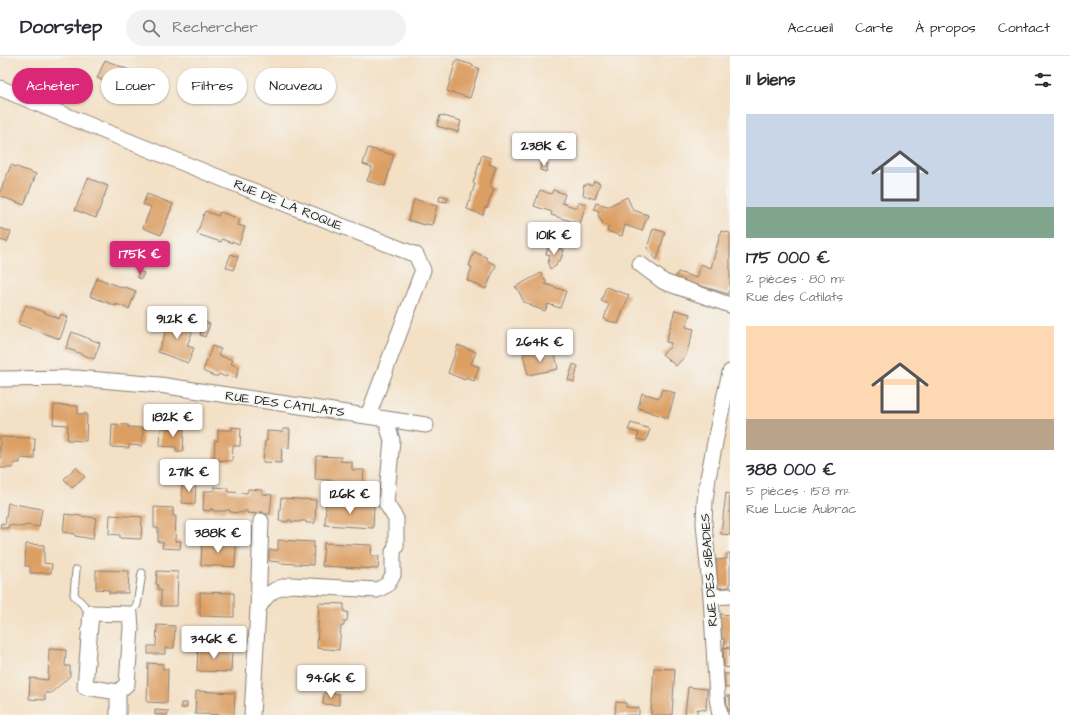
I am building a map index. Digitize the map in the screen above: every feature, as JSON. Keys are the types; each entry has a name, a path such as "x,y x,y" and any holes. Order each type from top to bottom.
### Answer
{"street":[{"name":"RUE DE LA ROQUE","path":"0,88 80,122 416,255 423,270 368,416"},
{"path":"640,264 664,282 730,305"},
{"name":"RUE DES SIBADIES","path":"720,715 717,698 704,524 705,501 720,417 730,372"},
{"name":"RUE DES CATILATS","path":"0,379 76,378 160,385 426,425"},
{"path":"258,609 264,598 273,591 281,587 291,585 377,590 387,585 393,575 393,552 396,546 396,520 386,503 392,440 388,428 391,420"},
{"path":"252,715 261,521"},
{"path":"710,598 730,596"},
{"path":"118,692 85,687 91,613 130,614 131,627 127,684 118,692 118,715"},
{"name":"RUE DES SIBADIES","path":"713,715 717,698"}],"lane":[{"path":"76,570 74,595 91,613"},
{"path":"130,614 137,606 142,574"}],"building":[{"path":"105,60 124,68 101,68"},
{"path":"456,60 479,68 470,98 447,91"},
{"path":"101,69 101,80 97,78"},
{"path":"440,115 461,121 458,132 437,126"},
{"path":"368,148 394,155 385,186 367,181 372,167 363,164"},
{"path":"482,155 491,158 489,164 496,167 489,187 494,188 483,215 467,209"},
{"path":"542,162 548,164 546,172 540,170"},
{"path":"11,165 36,174 24,205 0,196 0,192"},
{"path":"88,178 108,186 96,218 75,210"},
{"path":"594,181 600,183 595,199 583,195 583,186 588,184 592,185"},
{"path":"540,190 551,194 553,190 565,194 562,203 577,208 579,202 586,204 580,224 551,215 552,212 534,206"},
{"path":"147,194 173,204 161,235 143,228 151,207 143,204"},
{"path":"440,195 448,197 447,202 439,201"},
{"path":"627,197 633,210 648,215 642,231 625,225 622,236 607,231 609,226 603,224 598,215 599,211 594,209 596,203 608,206 607,207"},
{"path":"414,199 437,206 432,225 425,225 408,220"},
{"path":"205,211 218,216 220,212 240,219 238,225 245,227 239,244 222,239 221,242 197,234"},
{"path":"0,228 11,232 7,242 0,240"},
{"path":"653,229 665,232 657,260 647,248"},
{"path":"721,231 730,233 730,287 728,294 675,278 678,272 697,278 701,264 711,268"},
{"path":"549,245 564,250 560,261 558,260 556,266 550,269 548,263 550,255 546,254"},
{"path":"474,252 486,257 488,261 496,265 486,289 467,280 472,267 469,266"},
{"path":"231,254 238,257 233,270 226,267"},
{"path":"139,271 144,273 141,279 137,277"},
{"path":"541,273 546,282 545,284 566,291 560,308 548,304 545,311 531,306 532,305 524,302 517,288 515,287"},
{"path":"97,278 123,288 125,287 136,291 129,309 116,304 116,306 90,296"},
{"path":"606,287 629,295 618,324 604,319 609,304 601,301"},
{"path":"26,305 59,319 61,314 68,317 60,339 18,324"},
{"path":"675,310 690,314 686,327 694,329 686,355 676,366 662,354 670,347 671,343 666,342"},
{"path":"165,316 194,327 187,346 194,348 188,363 158,352 167,329 161,327"},
{"path":"205,322 210,324 205,337 200,335"},
{"path":"72,332 100,343 94,359 66,348"},
{"path":"458,345 476,352 471,364 479,367 474,381 466,378 465,380 448,373"},
{"path":"212,346 221,349 218,355 233,360 231,364 239,367 236,378 227,375 226,377 219,374 218,376 214,376 203,371"},
{"path":"538,350 539,356 555,353 558,369 528,375 523,354"},
{"path":"573,364 578,366 574,382 568,380"},
{"path":"662,389 675,393 668,418 638,408 642,393 659,398"},
{"path":"54,405 78,406 78,414 87,414 86,441 67,440 68,425 53,424"},
{"path":"631,423 650,429 646,441 637,439 639,433 628,430"},
{"path":"112,424 143,428 142,446 129,445 129,448 111,447"},
{"path":"232,427 241,428 240,446 233,446 232,461 214,460 215,440 218,441 218,430 232,430"},
{"path":"161,428 184,429 183,451 176,451 176,447 160,446"},
{"path":"283,429 290,429 289,448 282,447 281,463 263,462 265,441 267,441 267,431 283,432"},
{"path":"0,437 35,438 34,459 20,458 20,463 14,463 13,468 0,468"},
{"path":"316,456 341,457 340,461 352,462 352,470 364,470 363,486 339,485 339,481 315,479"},
{"path":"76,467 85,477 72,488 64,479"},
{"path":"182,482 196,482 195,504 182,503"},
{"path":"214,487 228,488 228,492 247,493 248,489 262,490 262,494 272,495 270,514 263,514 263,512 260,512 260,514 247,513 247,511 244,511 243,513 230,512 230,510 203,510 204,491 214,491"},
{"path":"726,493 730,494 730,535 721,534"},
{"path":"281,498 316,500 315,523 306,523 306,521 291,522 291,520 288,520 288,522 279,521"},
{"path":"326,502 374,505 373,528 325,525"},
{"path":"8,503 42,509 39,527 9,525 8,528 0,528 1,523 5,524"},
{"path":"154,507 173,508 173,516 176,516 175,541 181,541 180,549 162,548 163,542 158,542 158,528 154,528"},
{"path":"65,514 96,518 93,539 63,532"},
{"path":"110,515 142,517 141,539 120,538 120,535 109,534"},
{"path":"278,540 314,542 313,565 269,561 269,550 278,550"},
{"path":"202,541 236,544 235,567 201,565"},
{"path":"324,543 372,545 371,556 379,556 378,569 322,566"},
{"path":"26,544 44,545 44,563 52,564 51,573 30,573 30,566 25,566"},
{"path":"727,553 730,553 730,587 718,588 716,560 727,559"},
{"path":"96,570 129,571 128,593 109,593 109,590 96,589"},
{"path":"157,571 178,572 177,606 161,606 161,590 158,590 158,585 156,584"},
{"path":"200,592 234,593 234,617 200,616"},
{"path":"319,603 344,604 344,612 348,612 347,621 344,621 344,626 341,626 339,650 317,648"},
{"path":"720,614 730,615 730,647 724,648 725,639 722,639"},
{"path":"157,625 175,626 174,648 165,648 165,654 148,654 148,646 156,646"},
{"path":"198,647 232,649 231,672 197,671"},
{"path":"723,648 730,649 730,668 724,667"},
{"path":"49,649 66,650 65,666 70,666 70,676 51,693 45,693 45,700 29,699 30,678 48,680"},
{"path":"148,663 163,664 163,669 168,669 167,703 147,702"},
{"path":"654,668 675,669 672,715 651,715"},
{"path":"724,674 730,674 730,688 725,688"},
{"path":"688,687 707,689 706,710 697,709 697,715 685,715"},
{"path":"196,691 235,693 234,715 195,714"},
{"path":"324,693 339,694 339,705 323,704"},
{"path":"726,696 730,696 730,714 727,706"},
{"path":"616,702 626,703 626,707 639,708 639,715 615,715"},
{"path":"181,703 187,703 187,708 181,708"},
{"path":"155,710 168,711 168,715 155,715"}]}
